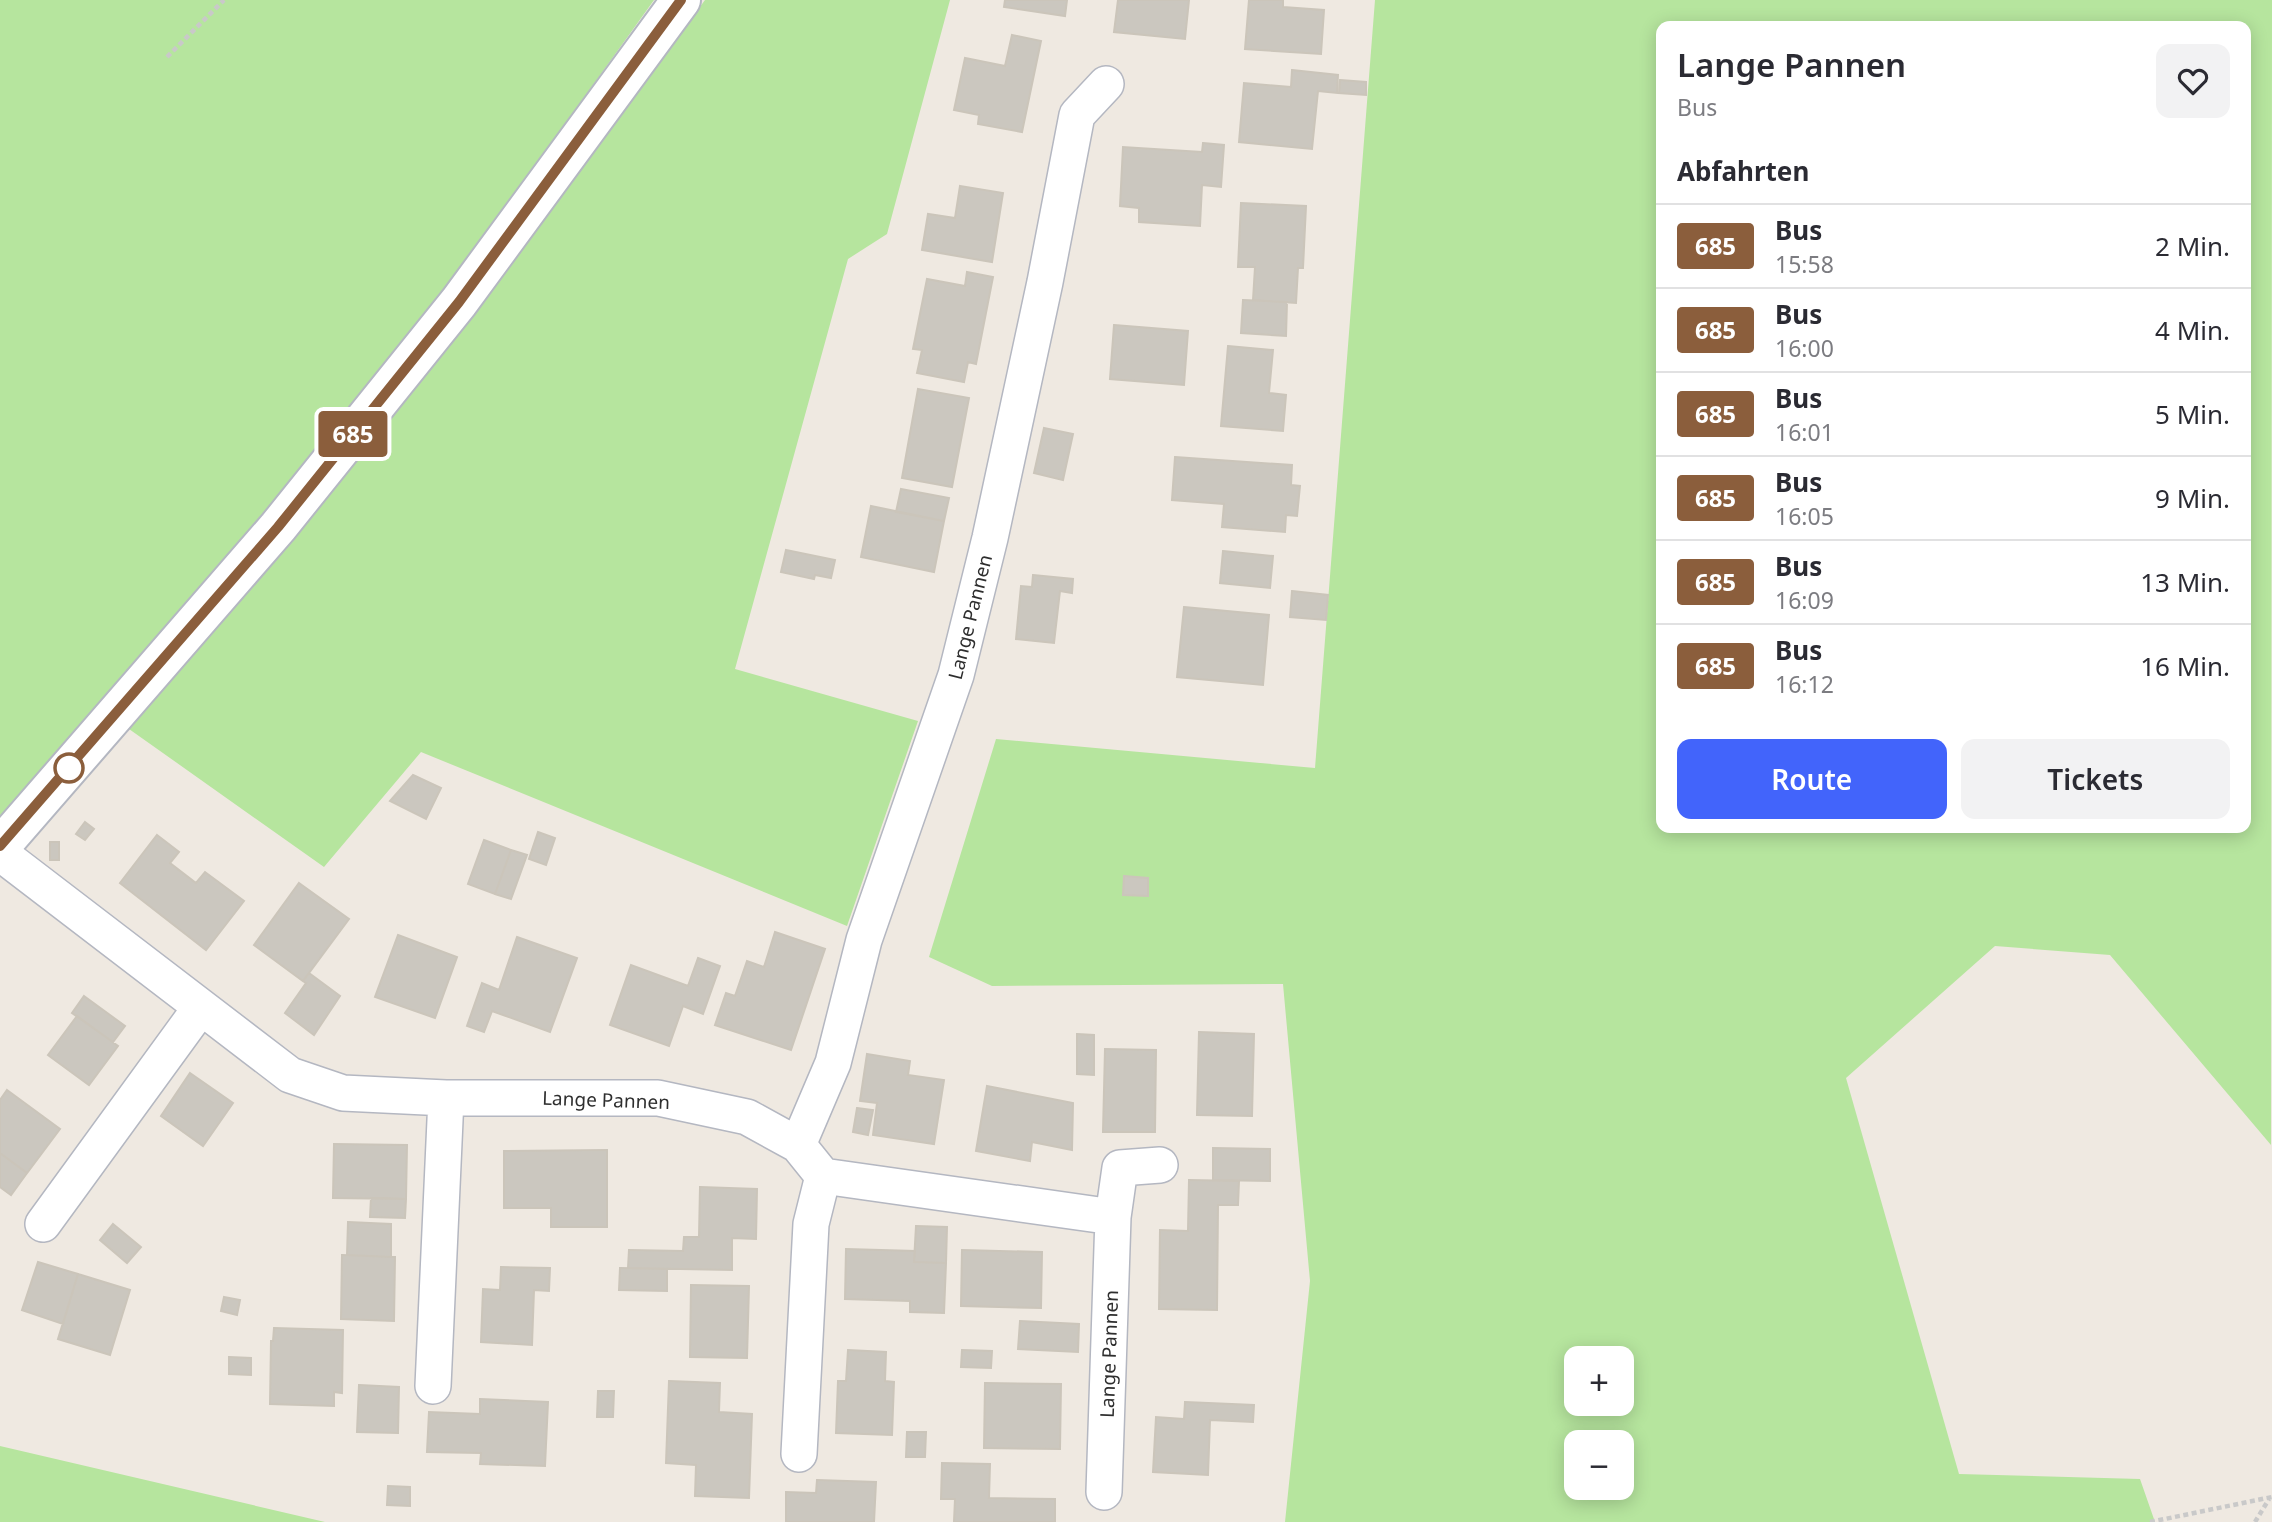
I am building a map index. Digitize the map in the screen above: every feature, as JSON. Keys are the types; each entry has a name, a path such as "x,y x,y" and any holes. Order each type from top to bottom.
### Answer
{"street":[{"path":"0,846 278,527 459,302 681,0"},
{"name":"Lange Pannen","path":"798,1145 833,1063 864,940 956,675 996,511 1045,282 1077,115 1106,84"},
{"name":"Lange Pannen","path":"0,853 290,1075 344,1093 446,1098 658,1098 747,1117 798,1145 823,1177"},
{"path":"43,1224 201,1007"},
{"path":"433,1386 446,1098"},
{"name":"Lange Pannen","path":"1104,1492 1113,1217 1120,1168 1160,1165"},
{"path":"799,1454 811,1224 823,1177 1113,1217"}],"path":[{"path":"167,57 224,0"},
{"path":"2150,1522 2271,1497"},
{"path":"2255,1522 2271,1497"}],"green space":[{"path":"0,0 654,0 443,294 319,450 0,819"},
{"path":"705,0 950,0 887,234 848,259 735,669 918,721 847,926 421,752 324,867 129,729 479,309"},
{"path":"1375,0 2272,0 2271,1145 2110,955 1995,946 1846,1078 1959,1474 2140,1479 2155,1522 1285,1522 1310,1281 1283,984 992,986 929,957 996,739 1315,768"},
{"path":"0,1446 325,1522 0,1522"}],"building":[{"path":"1005,0 1067,0 1065,16 1004,7"},
{"path":"1118,0 1189,0 1185,39 1114,32"},
{"path":"1249,0 1283,0 1283,7 1324,10 1321,54 1245,49"},
{"path":"1012,35 1041,41 1022,132 978,124 979,115 954,110 965,58 1005,66"},
{"path":"1292,70 1338,75 1337,93 1318,91 1312,149 1239,142 1244,83 1291,87"},
{"path":"1340,80 1366,82 1366,95 1339,93"},
{"path":"1203,143 1224,145 1221,187 1202,185 1200,226 1139,222 1139,208 1120,206 1123,147 1202,152"},
{"path":"960,186 1003,193 992,262 922,250 928,214 955,218"},
{"path":"1241,203 1306,206 1303,268 1298,268 1296,303 1253,300 1255,267 1238,267"},
{"path":"967,272 993,277 976,364 968,362 964,382 917,373 922,350 913,349 927,279 965,286"},
{"path":"1243,300 1287,302 1286,336 1241,333"},
{"path":"1114,325 1188,331 1184,385 1110,379"},
{"path":"1228,346 1273,350 1269,393 1286,395 1283,431 1221,426"},
{"path":"918,389 969,398 952,487 902,478"},
{"path":"1044,428 1073,434 1063,480 1034,473"},
{"path":"1175,457 1292,465 1291,485 1300,486 1297,516 1286,515 1285,532 1222,527 1224,504 1172,500"},
{"path":"901,489 949,498 944,521 896,512"},
{"path":"871,506 944,521 934,572 861,557"},
{"path":"786,550 835,560 831,578 815,575 814,579 781,572"},
{"path":"1223,551 1273,556 1270,588 1220,583"},
{"path":"1033,575 1073,579 1072,593 1060,591 1054,643 1016,639 1021,586 1032,587"},
{"path":"1292,591 1328,595 1326,620 1290,617"},
{"path":"1184,607 1269,615 1263,685 1177,677"},
{"path":"413,775 441,788 426,819 390,801"},
{"path":"85,822 94,829 85,840 76,834"},
{"path":"538,832 555,838 546,865 529,859"},
{"path":"157,835 179,852 170,863 196,883 205,872 244,901 206,950 120,883"},
{"path":"484,840 511,850 495,894 468,884"},
{"path":"50,842 59,842 59,860 50,860"},
{"path":"511,850 527,855 511,899 495,894"},
{"path":"1124,876 1148,878 1148,896 1123,895"},
{"path":"299,883 349,919 303,981 254,945"},
{"path":"775,932 825,949 791,1050 715,1025 726,993 735,996 747,961 764,967"},
{"path":"398,935 457,957 435,1018 375,997"},
{"path":"517,937 577,958 550,1032 492,1011 484,1032 467,1026 482,983 499,990"},
{"path":"698,958 720,966 703,1014 683,1006 669,1046 610,1025 631,965 688,986"},
{"path":"309,973 340,996 314,1035 285,1013 306,983 303,981"},
{"path":"84,996 125,1026 113,1042 72,1013"},
{"path":"77,1016 118,1046 89,1085 48,1055"},
{"path":"1199,1032 1254,1034 1252,1116 1197,1115"},
{"path":"1077,1034 1094,1035 1094,1075 1077,1074"},
{"path":"1105,1049 1156,1050 1155,1132 1103,1132"},
{"path":"867,1054 910,1061 908,1075 944,1080 934,1144 873,1135 877,1103 860,1101"},
{"path":"190,1073 233,1103 203,1146 161,1116"},
{"path":"987,1086 1073,1103 1072,1150 1032,1142 1030,1161 976,1151"},
{"path":"7,1090 60,1129 27,1173 0,1153 0,1100"},
{"path":"857,1108 873,1110 868,1135 853,1132"},
{"path":"334,1144 407,1145 406,1199 333,1198"},
{"path":"1213,1148 1270,1149 1270,1181 1213,1180"},
{"path":"607,1150 607,1227 551,1227 551,1208 504,1208 504,1151"},
{"path":"0,1153 27,1173 11,1195 0,1187"},
{"path":"1189,1180 1239,1181 1238,1205 1218,1205 1217,1310 1159,1309 1160,1230 1188,1231"},
{"path":"700,1187 757,1189 756,1239 732,1238 732,1270 628,1268 629,1250 683,1251 684,1237 699,1237"},
{"path":"371,1198 406,1199 405,1218 370,1217"},
{"path":"348,1222 391,1224 391,1257 347,1255"},
{"path":"113,1224 141,1247 127,1263 100,1240"},
{"path":"916,1226 947,1227 946,1263 914,1262"},
{"path":"846,1249 915,1251 914,1262 946,1263 944,1313 910,1312 910,1301 845,1299"},
{"path":"962,1250 1042,1252 1041,1308 961,1306"},
{"path":"342,1255 395,1257 394,1321 341,1319"},
{"path":"38,1262 78,1274 63,1324 22,1310"},
{"path":"501,1267 550,1268 549,1291 534,1290 532,1345 481,1342 483,1289 500,1290"},
{"path":"620,1268 667,1269 667,1291 619,1290"},
{"path":"78,1274 130,1290 110,1355 58,1339"},
{"path":"691,1285 749,1286 747,1358 690,1357"},
{"path":"224,1297 240,1300 237,1315 221,1311"},
{"path":"1020,1321 1079,1324 1078,1352 1018,1349"},
{"path":"274,1328 343,1330 342,1393 334,1392 334,1406 270,1404 271,1341"},
{"path":"848,1350 886,1352 885,1381 894,1382 892,1435 836,1433 838,1381 846,1381"},
{"path":"962,1350 992,1351 991,1368 961,1367"},
{"path":"229,1357 251,1358 251,1375 229,1374"},
{"path":"669,1381 720,1383 719,1412 752,1414 749,1498 695,1496 696,1465 666,1463"},
{"path":"985,1383 1061,1384 1060,1449 984,1448"},
{"path":"359,1385 399,1387 398,1433 357,1432"},
{"path":"598,1391 614,1391 613,1417 597,1417"},
{"path":"480,1399 548,1402 545,1466 480,1464 481,1453 427,1452 429,1412 480,1414"},
{"path":"1185,1402 1254,1405 1253,1422 1210,1420 1208,1475 1153,1472 1156,1417 1184,1419"},
{"path":"907,1432 926,1432 925,1457 906,1457"},
{"path":"942,1463 990,1464 989,1498 1055,1499 1055,1522 954,1522 955,1499 941,1499"},
{"path":"817,1480 876,1482 874,1522 786,1522 786,1492 816,1493"},
{"path":"388,1486 410,1487 410,1506 387,1505"}],"bus line":[{"name":"685","path":"0,846 278,527 459,302 681,0"}]}
